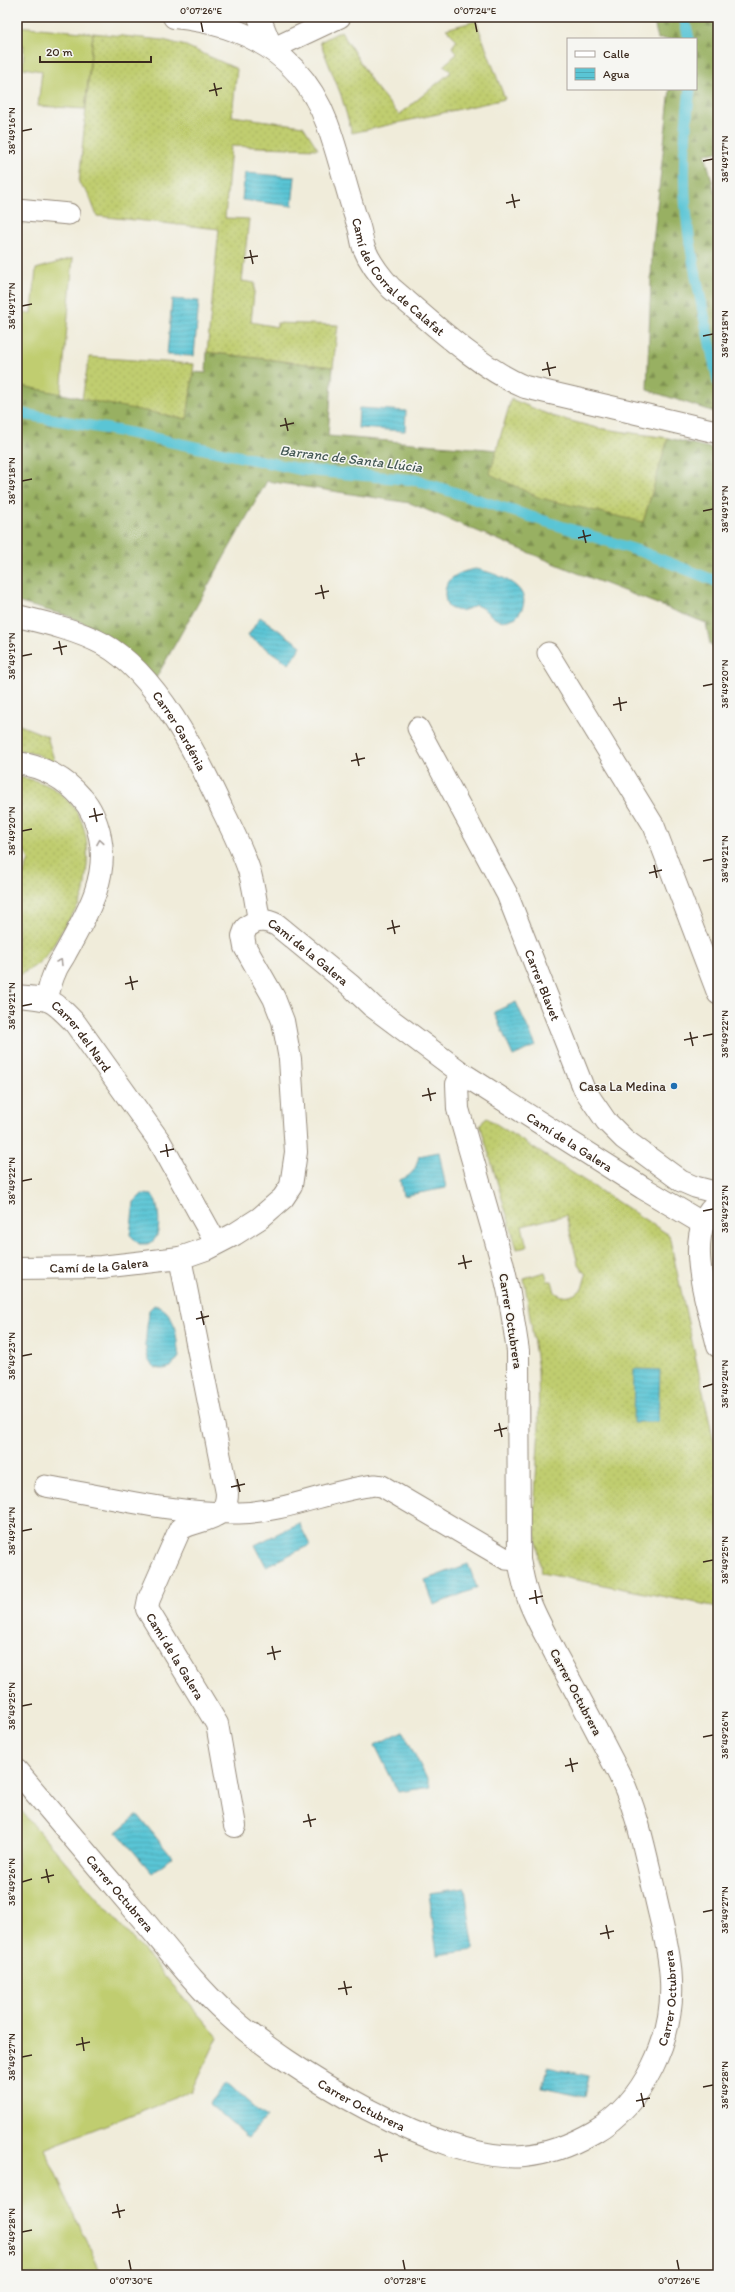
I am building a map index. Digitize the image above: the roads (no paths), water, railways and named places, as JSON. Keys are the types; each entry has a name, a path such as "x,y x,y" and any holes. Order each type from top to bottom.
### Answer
{"street":[{"name":"Camí del Corral de Calafat","path":"174,17 203,20 235,29 272,49 285,58 303,77 315,97 326,122 364,248 379,275 391,288 487,367 506,379 525,387 718,432"},
{"path":"259,17 272,49"},
{"name":"Carrer Gardénia","path":"17,616 60,627 103,644 133,667 157,695 192,749 241,850 249,871 259,920"},
{"name":"Carrer del Nard","path":"17,763 47,771 60,778 77,793 92,812 97,826 102,853 102,867 92,902 55,971 47,998 59,1006 75,1023 160,1142 216,1243"},
{"name":"Camí de la Galera","path":"17,1268 101,1267 180,1258 206,1250 248,1226 275,1206 291,1186 296,1152 293,1087 287,1037 274,998 244,942 246,928 259,920 268,920 277,925 372,1006 463,1074 643,1188 702,1223"},
{"path":"17,996 47,998"},
{"name":"Carrer Octubrera","path":"17,1771 180,1963 221,2008 250,2034 297,2069 406,2127 469,2149 495,2155 522,2157 550,2152 570,2144 610,2122 626,2107 649,2072 661,2049 667,2029 671,2004 671,1981 662,1927 640,1833 632,1806 619,1773 528,1599 519,1560 518,1351 509,1293 502,1262 458,1110 457,1084 463,1074"},
{"path":"718,1204 712,1208 702,1223 699,1255 718,1346"},
{"path":"180,1258 227,1493 227,1503 222,1511"},
{"name":"Camí de la Galera","path":"222,1511 212,1518 188,1524 180,1528 152,1592 147,1609 217,1724 235,1826"}],"lane":[{"path":"272,49 340,17"},
{"path":"17,209 69,214"},
{"path":"548,653 654,826 718,994"},
{"name":"Carrer Blavet","path":"418,728 507,894 584,1089 606,1121 624,1139 681,1181 695,1187 718,1193"},
{"path":"45,1486 199,1512 222,1511 239,1513 266,1510 376,1485 382,1486 506,1559 519,1560"}],"water":[{"path":"245,173 295,177 292,206 242,200"},
{"path":"172,299 199,301 194,356 167,355"},
{"path":"359,408 406,411 405,431 358,428"},
{"path":"476,569 495,574 505,579 514,584 520,591 524,599 523,607 516,617 502,621 497,620 486,611 475,605 468,609 459,611 448,607 445,599 445,591 450,580 461,573"},
{"path":"260,617 301,646 289,664 248,636"},
{"path":"516,1002 536,1046 513,1056 494,1012"},
{"path":"439,1152 446,1188 403,1196 400,1180 411,1174 417,1165 419,1156"},
{"path":"142,1194 152,1195 154,1198 158,1210 159,1224 158,1231 152,1242 139,1244 130,1235 134,1202"},
{"path":"154,1305 162,1308 167,1313 174,1326 176,1334 179,1357 166,1369 160,1369 153,1366 149,1361 147,1353 146,1334 149,1310"},
{"path":"634,1369 660,1370 658,1422 633,1422"},
{"path":"299,1523 310,1545 266,1566 255,1545"},
{"path":"468,1564 477,1588 434,1605 425,1580"},
{"path":"403,1731 431,1787 398,1792 375,1745"},
{"path":"138,1815 172,1857 152,1873 117,1832"},
{"path":"465,1888 474,1950 437,1955 429,1893"},
{"path":"547,2067 589,2076 585,2097 542,2088"},
{"path":"227,2083 266,2118 248,2138 209,2104"}],"waterway":[{"path":"684,17 689,38"},
{"path":"690,90 684,159 686,212 694,267 718,382"},
{"name":"Barranc de Santa Llúcia","path":"17,413 125,432 303,470 415,480 642,552 718,582"}],"place":[{"name":"Casa La Medina","path":"674,1086"}]}
